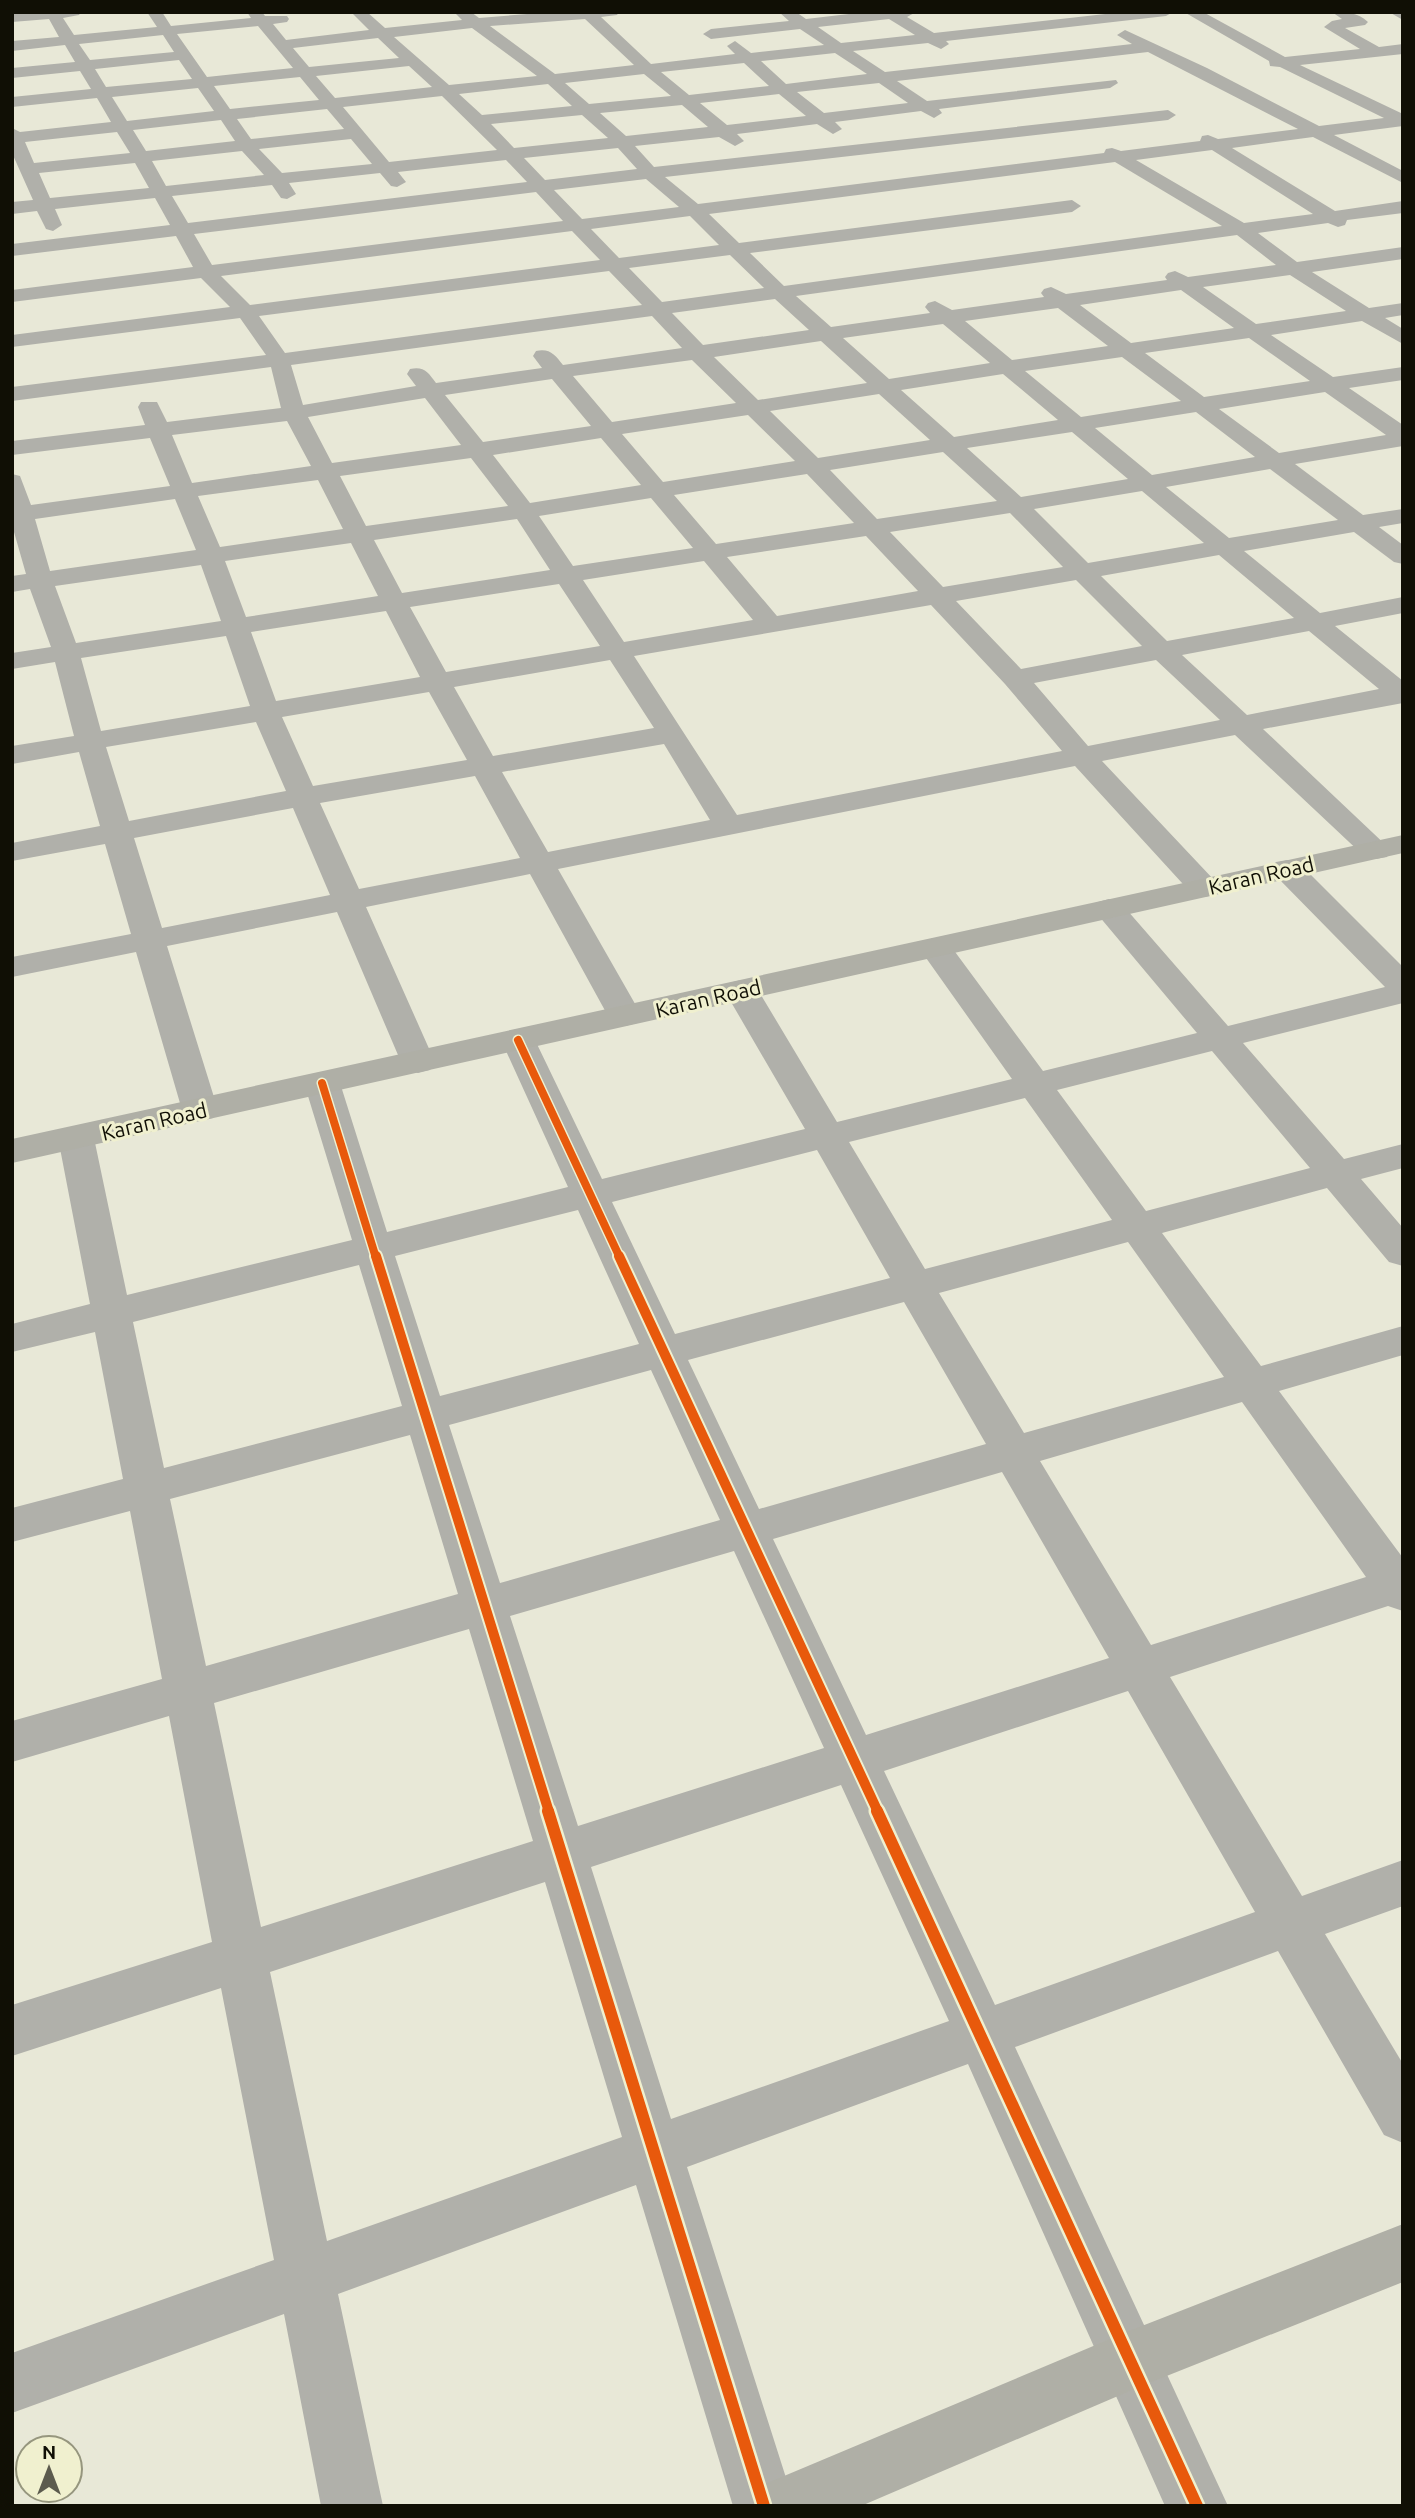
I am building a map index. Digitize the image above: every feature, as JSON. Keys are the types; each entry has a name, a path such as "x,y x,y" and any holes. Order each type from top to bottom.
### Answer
{"street":[{"path":"12,18 74,12"},
{"path":"154,12 247,146 278,180 327,257 369,296 395,345 524,511 673,734 727,825"},
{"path":"358,12 478,120 698,353 813,466 869,528 1015,678 1082,757 1204,888"},
{"path":"281,45 380,34 467,18 612,12"},
{"path":"786,12 1100,225 1403,437"},
{"path":"985,12 1178,122 1353,229"},
{"path":"418,1062 266,712 211,556 137,378 114,328 81,288 13,136 1016,30 1090,17 1166,12"},
{"path":"1191,12 1283,62 1403,121"},
{"path":"1339,12 1360,22 1337,23 1332,27 1403,58"},
{"path":"1396,12 1403,15"},
{"path":"52,13 141,157 206,272 246,312 279,359 295,413 437,682 625,1016"},
{"path":"693,36 897,13 1120,158 1241,229 1294,269 1403,338"},
{"path":"589,14 646,68 1402,694"},
{"path":"257,17 771,625"},
{"path":"12,46 168,30 257,17 300,17"},
{"path":"1090,17 1201,71 1403,178"},
{"path":"467,18 550,78 622,142 650,173 695,211 779,292 1016,505 1080,571 1241,725 1390,847"},
{"path":"718,33 749,57 781,88 857,148 1403,556"},
{"path":"618,44 643,41"},
{"path":"478,120 685,100 1148,47"},
{"path":"1256,65 1389,51"},
{"path":"12,73 183,55"},
{"path":"12,102 413,61"},
{"path":"1201,71 1228,68"},
{"path":"12,208 723,131 1110,83"},
{"path":"12,296 1403,121"},
{"path":"12,250 968,135 1070,126 1178,122"},
{"path":"29,169 356,133"},
{"path":"1377,165 1403,162"},
{"path":"12,341 1072,206"},
{"path":"12,394 395,345 1403,207"},
{"path":"1375,242 1401,255"},
{"path":"12,448 295,413 431,390 1401,255"},
{"path":"16,514 479,450 1008,367 1403,309"},
{"path":"12,584 524,511 1198,403 1403,373"},
{"path":"12,661 1016,505 1403,437"},
{"path":"12,481 16,514 66,652 90,742 200,1110"},
{"path":"12,755 1403,516"},
{"path":"1015,678 1403,605"},
{"path":"12,967 1402,694"},
{"path":"12,852 303,797 673,734"},
{"name":"Karan Road","path":"12,1151 1390,847"},
{"path":"1287,869 1403,986"},
{"path":"1109,909 1403,1253"},
{"path":"12,2031 1140,1668 1401,1587 935,948"},
{"path":"741,990 1403,2116"},
{"path":"12,1338 1403,993"},
{"path":"519,1040 982,2035 1197,2506"},
{"path":"322,1083 764,2506"},
{"path":"76,1138 352,2506"},
{"path":"12,1525 1403,1156"},
{"path":"12,1742 1403,1339"},
{"path":"12,2383 1403,1883"},
{"path":"787,2506 1129,2361 1403,2253"}],"cycle path":[{"path":"518,1040 982,2035 1197,2506"},
{"path":"322,1083 764,2506"}]}
